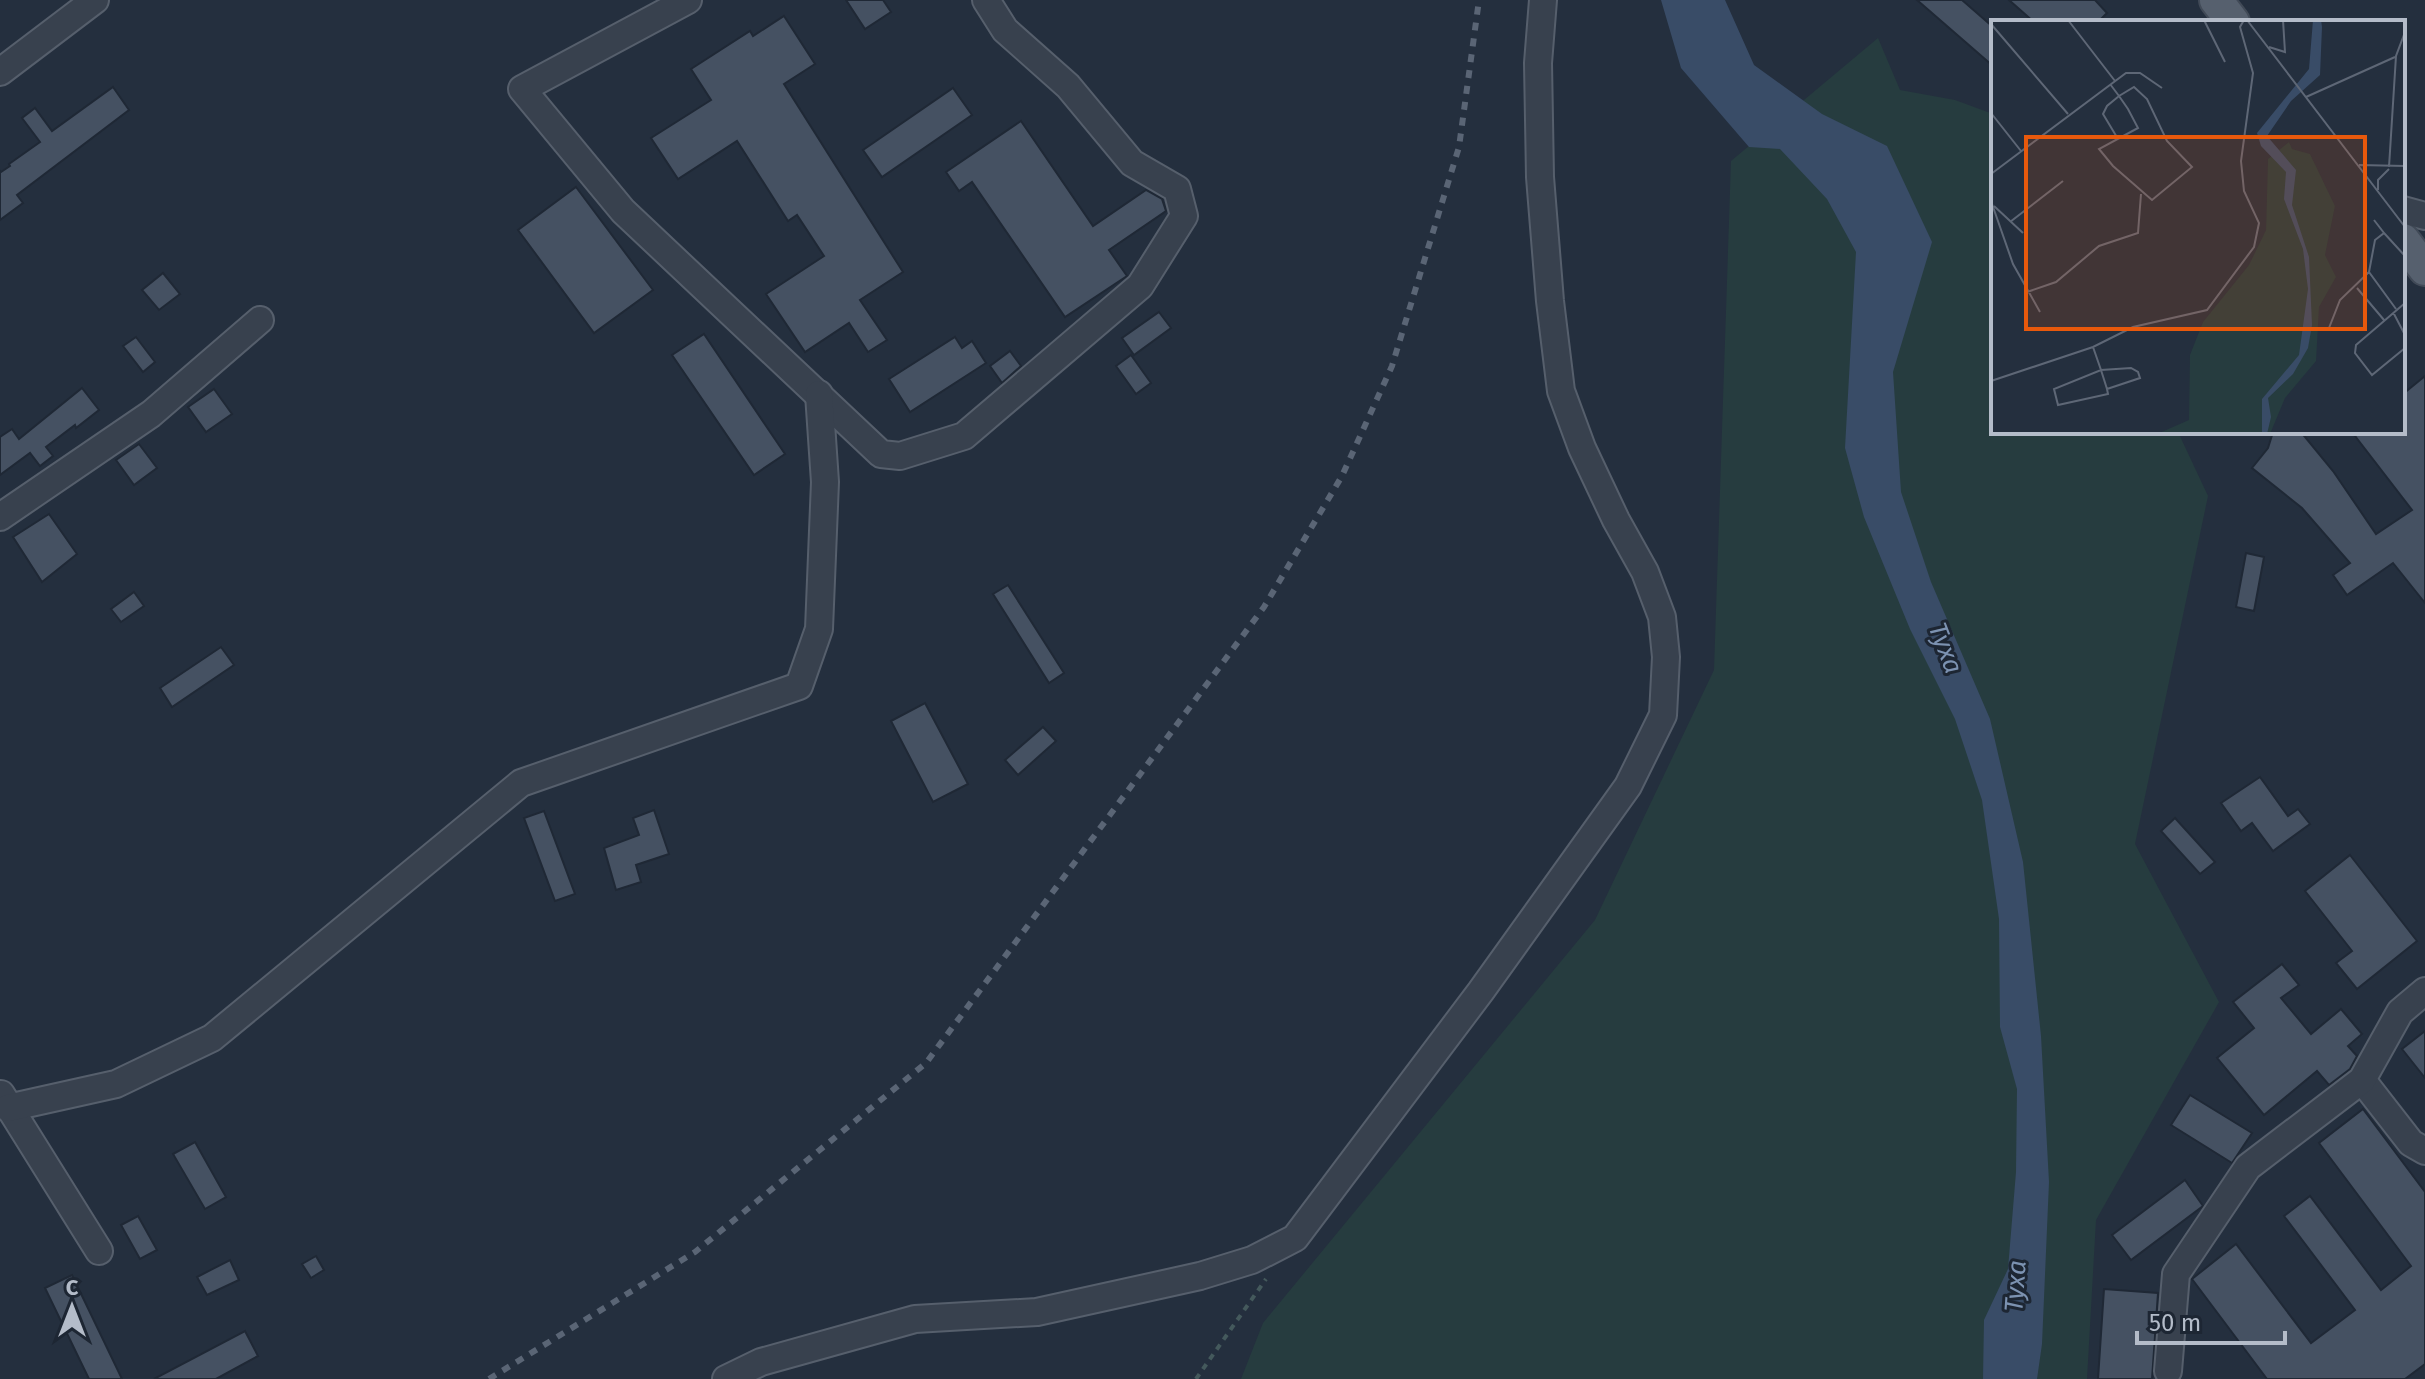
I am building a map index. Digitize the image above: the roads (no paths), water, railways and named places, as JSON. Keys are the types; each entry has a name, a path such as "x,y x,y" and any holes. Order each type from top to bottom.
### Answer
{"main road":[{"path":"2216,0 2231,20"},
{"path":"2405,243 2425,269"}],"street":[{"path":"0,72 95,0"},
{"path":"688,0 654,8 522,89 623,211 881,454 900,456 964,436 1140,286 1184,216 1177,189 1132,163 1068,86 1005,30 986,0"},
{"path":"726,1379 761,1362 915,1319 1037,1312 1200,1276 1252,1260 1295,1238 1481,991 1628,786 1663,715 1666,657 1662,617 1645,572 1582,448 1561,391 1540,177 1538,63 1543,0"},
{"path":"2405,211 2425,216"},
{"path":"0,517 151,414 260,320"},
{"path":"99,1251 4,1100 116,1084 212,1038 521,783 799,686 819,629 825,482 819,394"},
{"path":"2168,1371 2176,1274 2248,1167 2362,1080 2400,1012 2425,991"},
{"path":"2362,1080 2411,1143 2425,1151"}],"water":[{"name":"Туха","path":"1661,0 1725,0 1754,65 1822,114 1887,146 1932,242 1893,372 1901,492 1931,582 1990,719 2023,862 2041,1036 2049,1182 2042,1344 2037,1379 1983,1379 1984,1320 2008,1269 2016,1172 2017,1089 2000,1027 1999,919 1982,800 1955,719 1910,629 1864,517 1845,448 1856,252 1827,199 1780,149 1749,147 1681,68"}],"railway":[{"path":"489,1379 695,1252 926,1063 1264,607 1342,476 1392,366 1459,147 1479,0"}]}
